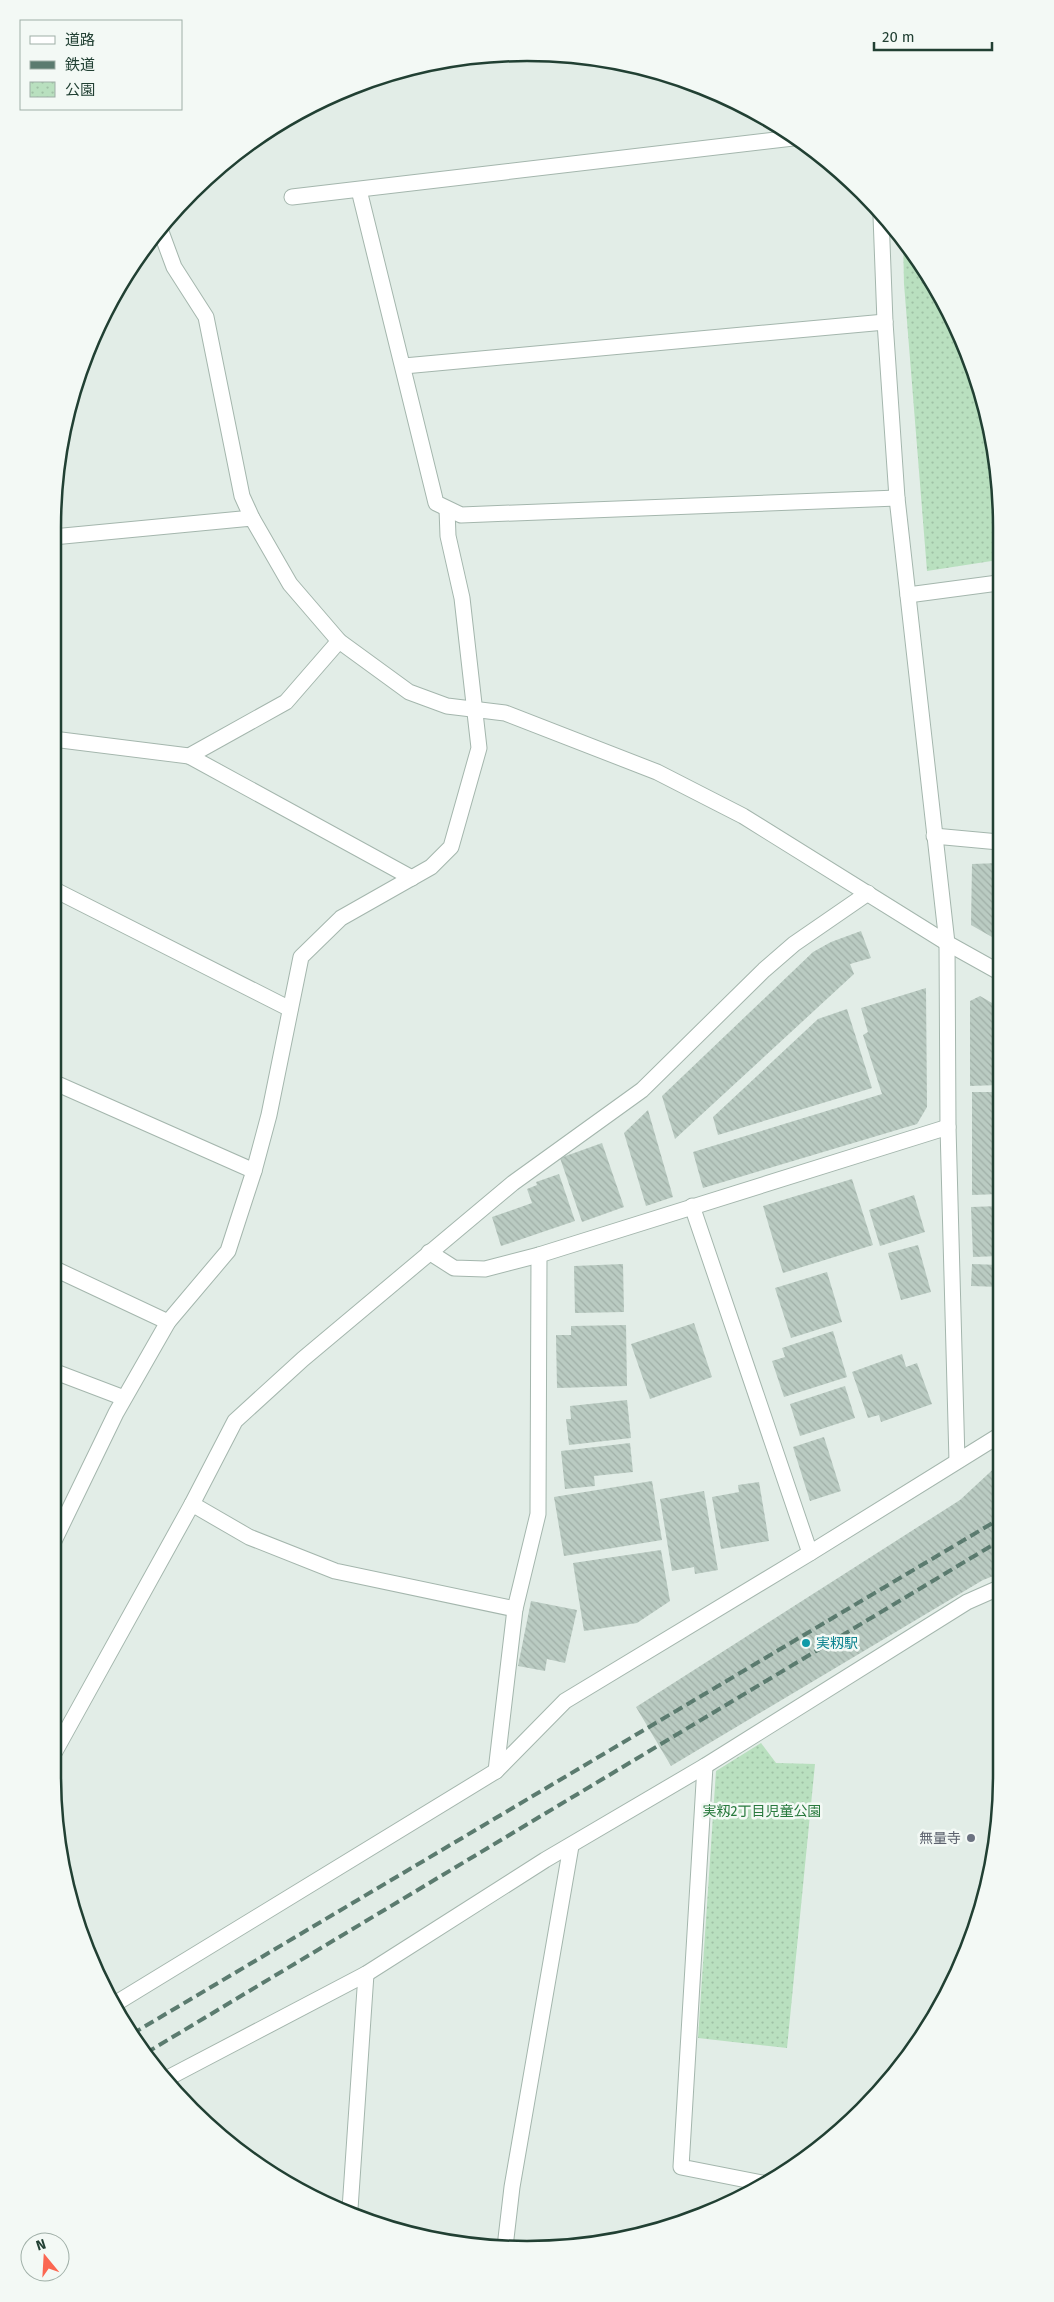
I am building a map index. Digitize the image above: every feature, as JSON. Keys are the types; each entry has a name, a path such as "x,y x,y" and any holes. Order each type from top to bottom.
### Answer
{"street":[{"path":"292,197 785,139"},
{"path":"359,190 404,366 436,503 461,516 897,498"},
{"path":"881,225 885,322 897,498 947,943 948,1128 957,1461"},
{"path":"163,236 174,267 206,317 242,496 252,518 290,584 339,641 409,692 447,706 505,713 657,772 743,816 947,943 993,969"},
{"path":"404,366 885,322"},
{"path":"61,1525 124,1398 168,1322 228,1251 254,1171 269,1115 301,957 341,918 431,867 451,847 480,748 462,598 448,536 447,508"},
{"path":"61,536 252,518"},
{"path":"908,595 993,584"},
{"path":"189,756 286,702 339,641"},
{"path":"61,740 189,756 412,878"},
{"path":"934,836 993,841"},
{"path":"61,1739 192,1504 235,1421 303,1359 429,1252 544,1159 642,1090 786,951 868,893"},
{"path":"61,894 290,1010"},
{"path":"61,1086 254,1171"},
{"path":"429,1252 454,1268 485,1269 539,1255 948,1128"},
{"path":"692,1206 810,1553"},
{"path":"496,1771 515,1609 538,1514 539,1255"},
{"path":"61,1272 168,1322"},
{"path":"61,1375 124,1398"},
{"path":"120,2001 496,1771 565,1701 810,1553 993,1439"},
{"path":"192,1504 249,1537 335,1572 515,1609"},
{"path":"172,2076 366,1974 571,1846 706,1766 967,1602 993,1591"},
{"path":"706,1766 681,2167 754,2181"},
{"path":"506,2240 512,2187 571,1846"},
{"path":"350,2205 366,1974"}],"green space":[{"path":"903,252 945,321 968,377 977,406 989,466 992,497 993,561 927,571 904,284"},
{"name":"実籾2丁目児童公園","path":"761,1743 776,1763 815,1764 787,2048 698,2038 716,1771"}],"building":[{"path":"993,863 993,938 971,925 972,864"},
{"path":"861,931 871,958 850,964 854,974 675,1139 662,1096 813,952 831,942"},
{"path":"926,988 927,1107 917,1124 703,1188 693,1152 882,1094 863,1035 868,1032 861,1008"},
{"path":"980,996 993,1004 993,1085 970,1086 970,1001"},
{"path":"847,1009 872,1088 718,1135 713,1117 818,1019"},
{"path":"972,1092 993,1092 993,1194 972,1195"},
{"path":"648,1110 673,1197 646,1206 624,1133"},
{"path":"602,1143 624,1207 582,1222 560,1158"},
{"path":"559,1174 575,1221 501,1246 492,1217 532,1203 527,1189 537,1185 536,1182"},
{"path":"852,1179 873,1245 783,1273 763,1206"},
{"path":"914,1195 925,1232 880,1246 869,1210"},
{"path":"993,1206 993,1256 973,1257 971,1207"},
{"path":"918,1245 931,1292 901,1300 888,1253"},
{"path":"623,1264 624,1312 575,1313 574,1266"},
{"path":"972,1264 993,1265 993,1287 971,1286"},
{"path":"827,1272 842,1322 791,1338 775,1288"},
{"path":"694,1323 712,1377 650,1399 631,1344"},
{"path":"626,1325 627,1386 557,1388 556,1335 571,1335 571,1326"},
{"path":"833,1331 847,1377 784,1397 772,1361 785,1357 782,1348"},
{"path":"902,1354 906,1367 917,1363 932,1404 881,1422 879,1415 868,1418 852,1372"},
{"path":"845,1386 855,1418 800,1436 790,1404"},
{"path":"627,1400 631,1438 569,1445 566,1419 571,1419 570,1406"},
{"path":"824,1437 841,1491 810,1501 793,1447"},
{"path":"630,1443 633,1472 594,1476 595,1486 565,1489 561,1451"},
{"name":"実籾駅","path":"993,1469 993,1576 983,1580 671,1766 636,1707 960,1500"},
{"path":"652,1481 662,1540 564,1556 554,1497"},
{"path":"759,1482 769,1541 721,1549 712,1497 739,1492 738,1485"},
{"path":"704,1491 718,1570 695,1574 694,1567 672,1571 660,1499"},
{"path":"661,1550 670,1601 637,1623 584,1631 573,1563"},
{"path":"531,1601 577,1610 565,1663 547,1659 545,1671 518,1666"}],"railway":[{"path":"138,2031 993,1523"},
{"path":"151,2050 993,1545"}],"place":[{"name":"実籾駅","path":"806,1643"},
{"name":"無量寺","path":"971,1838"}]}
